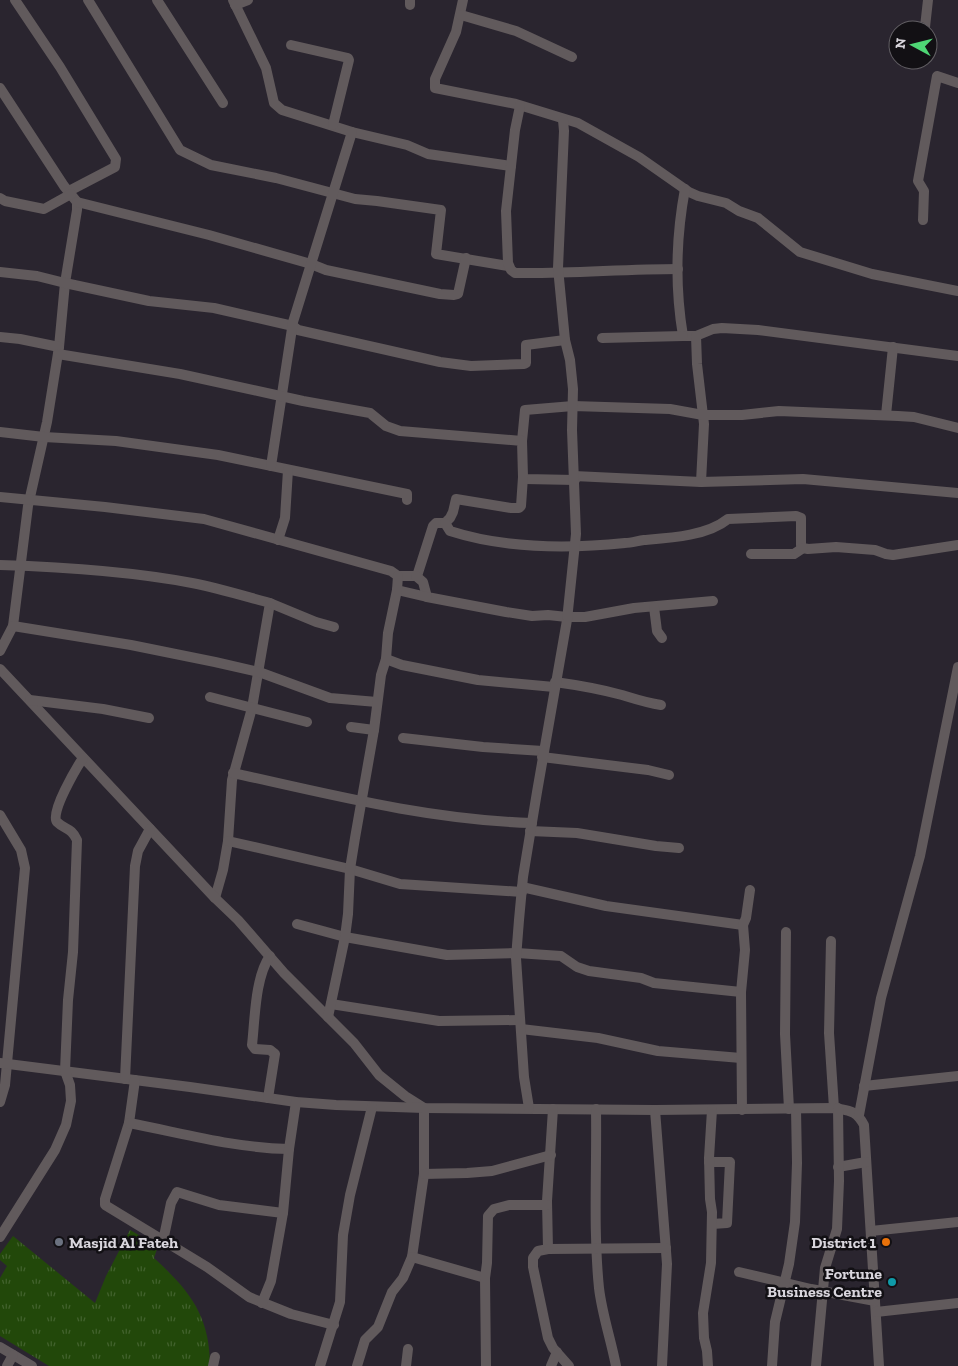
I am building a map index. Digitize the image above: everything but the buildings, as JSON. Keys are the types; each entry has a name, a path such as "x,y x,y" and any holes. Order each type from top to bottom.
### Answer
{"street":[{"path":"0,198 5,201 44,209 72,196 115,167 116,159 60,67 15,0"},
{"path":"88,0 180,150 211,165 276,178 333,194 355,199 441,210 436,254 508,266"},
{"path":"156,0 223,103"},
{"path":"248,0 234,2 266,68 274,103 282,110 352,132 396,142 439,157 511,166"},
{"path":"463,0 456,32 435,79 435,88 488,98 578,123 654,167 698,196 726,203 739,211 758,218 800,252 872,274 958,291"},
{"path":"926,20 928,0"},
{"path":"461,15 516,31 572,57"},
{"path":"291,45 348,58 332,125"},
{"path":"923,220 924,192 918,181 937,76 958,83"},
{"path":"0,88 72,196 78,210 66,284 59,350 44,437 29,499 13,626 0,650"},
{"path":"520,106 506,211 508,266 511,270 515,273 558,273 678,269"},
{"path":"529,1108 524,1077 516,953 531,827 567,617 575,546 572,448 573,389 570,360 565,340 558,273 563,120"},
{"path":"271,466 293,326 352,132"},
{"path":"683,336 678,269 680,222 685,189"},
{"path":"72,196 311,264 326,270 399,286 454,295 458,294 466,258"},
{"path":"0,272 37,276 149,301 214,308 293,326 298,330 440,362 472,366 524,364 526,363 526,345 565,340"},
{"path":"602,338 696,336 713,330 751,329 958,356"},
{"path":"696,336 697,364 704,424 701,482"},
{"path":"0,337 20,339 59,350 370,413 386,426 400,431 522,441"},
{"path":"886,415 894,347"},
{"path":"416,576 434,526 436,523 445,523 450,518 456,499 511,508 519,508 521,506 524,477 522,441 525,410 573,406 678,410 703,415 742,415 779,411 886,415 914,417 958,428"},
{"path":"0,432 44,437 116,441 218,455 407,494 407,500"},
{"path":"278,540 286,518 288,470"},
{"path":"524,477 701,482 803,479 958,493"},
{"path":"0,497 204,519 392,571 398,576 416,576 423,582 427,597"},
{"path":"445,523 450,531 496,543 575,546 664,539 711,529 721,525 728,519 796,516 801,518 803,548"},
{"path":"751,554 794,554 803,548 836,547 875,550 893,555 958,545"},
{"path":"0,565 97,571 151,577 221,590 270,604 334,627"},
{"path":"328,1017 345,937 350,868 360,801 374,730 377,702 386,659 388,633 398,576"},
{"path":"397,590 532,616 585,617 634,608 713,601"},
{"path":"215,898 223,870 228,841 229,799 233,773 252,708 270,604"},
{"path":"654,607 657,631 662,638"},
{"path":"13,626 140,647 259,672 330,698 377,702"},
{"path":"386,659 478,680 592,688 623,695 640,702 661,705"},
{"path":"859,1115 881,998 920,856 958,667"},
{"path":"0,668 215,898 238,920 284,973 354,1044 379,1075 405,1096 424,1108"},
{"path":"210,698 308,722"},
{"path":"30,700 149,718"},
{"path":"351,727 374,730"},
{"path":"402,738 543,754 669,775"},
{"path":"0,1237 55,1150 66,1125 71,1101 70,1085 65,1071 68,1000 73,952 77,840 74,833 55,820 55,814 67,786 83,758"},
{"path":"233,773 428,814 679,848"},
{"path":"0,815 22,850 25,868 3,1063 5,1085 0,1102"},
{"path":"150,829 138,850 135,866 129,1123 105,1199 105,1205 207,1267 249,1297 291,1314 334,1325"},
{"path":"228,841 350,868 400,884 522,890 598,905 743,925"},
{"path":"742,1110 741,992 745,950 743,925 746,918 750,890"},
{"path":"297,924 345,937 447,954 516,953 562,956 583,969 641,978 654,983 741,992"},
{"path":"772,1366 774,1322 785,1283 795,1222 797,1163 785,1034 786,932"},
{"path":"816,1366 825,1268 837,1229 838,1167 836,1108 829,1033 831,941"},
{"path":"268,1098 275,1054 270,1050 255,1049 252,1045 260,984 265,962 270,956"},
{"path":"331,1004 439,1021 521,1025 598,1038 658,1051 741,1058"},
{"path":"3,1063 296,1102 372,1107 655,1110 849,1109 859,1115 864,1125 879,1366"},
{"path":"864,1086 958,1076"},
{"path":"262,1303 271,1281 283,1213 296,1102"},
{"path":"320,1366 340,1302 343,1235 350,1195 372,1107"},
{"path":"356,1366 365,1340 378,1327 392,1292 403,1278 412,1257 424,1174 424,1108"},
{"path":"548,1249 547,1205 553,1108"},
{"path":"596,1109 596,1249 602,1308 616,1366"},
{"path":"655,1110 668,1264 662,1366"},
{"path":"708,1366 703,1313 711,1263 712,1224 709,1162 712,1110"},
{"path":"129,1123 251,1148 289,1149"},
{"path":"424,1174 492,1171 551,1155"},
{"path":"709,1162 730,1162 727,1223 712,1224"},
{"path":"838,1167 866,1162"},
{"path":"710,1179 729,1178"},
{"path":"163,1241 171,1203 177,1192 220,1205 283,1213"},
{"path":"486,1366 485,1278 488,1216 494,1209 509,1205 547,1205"},
{"path":"871,1232 958,1222"},
{"path":"569,1366 548,1338 533,1267 533,1258 538,1251 548,1249 666,1248"},
{"path":"412,1257 485,1278"},
{"path":"739,1272 823,1290 876,1306 958,1303"},
{"path":"0,1347 32,1366"},
{"path":"406,1366 408,1350"},
{"path":"551,1366 557,1352"},
{"path":"7,1366 13,1355"}],"green space":[{"path":"130,1230 158,1246 154,1258 188,1293 196,1306 206,1333 210,1366 49,1366 0,1336 0,1278 7,1266 0,1260 0,1254 13,1236 95,1303 106,1276"}],"place":[{"name":"Masjid Al Fateh","path":"59,1242"},
{"name":"District 1","path":"886,1242"},
{"name":"Fortune Business Centre","path":"892,1282"}]}
